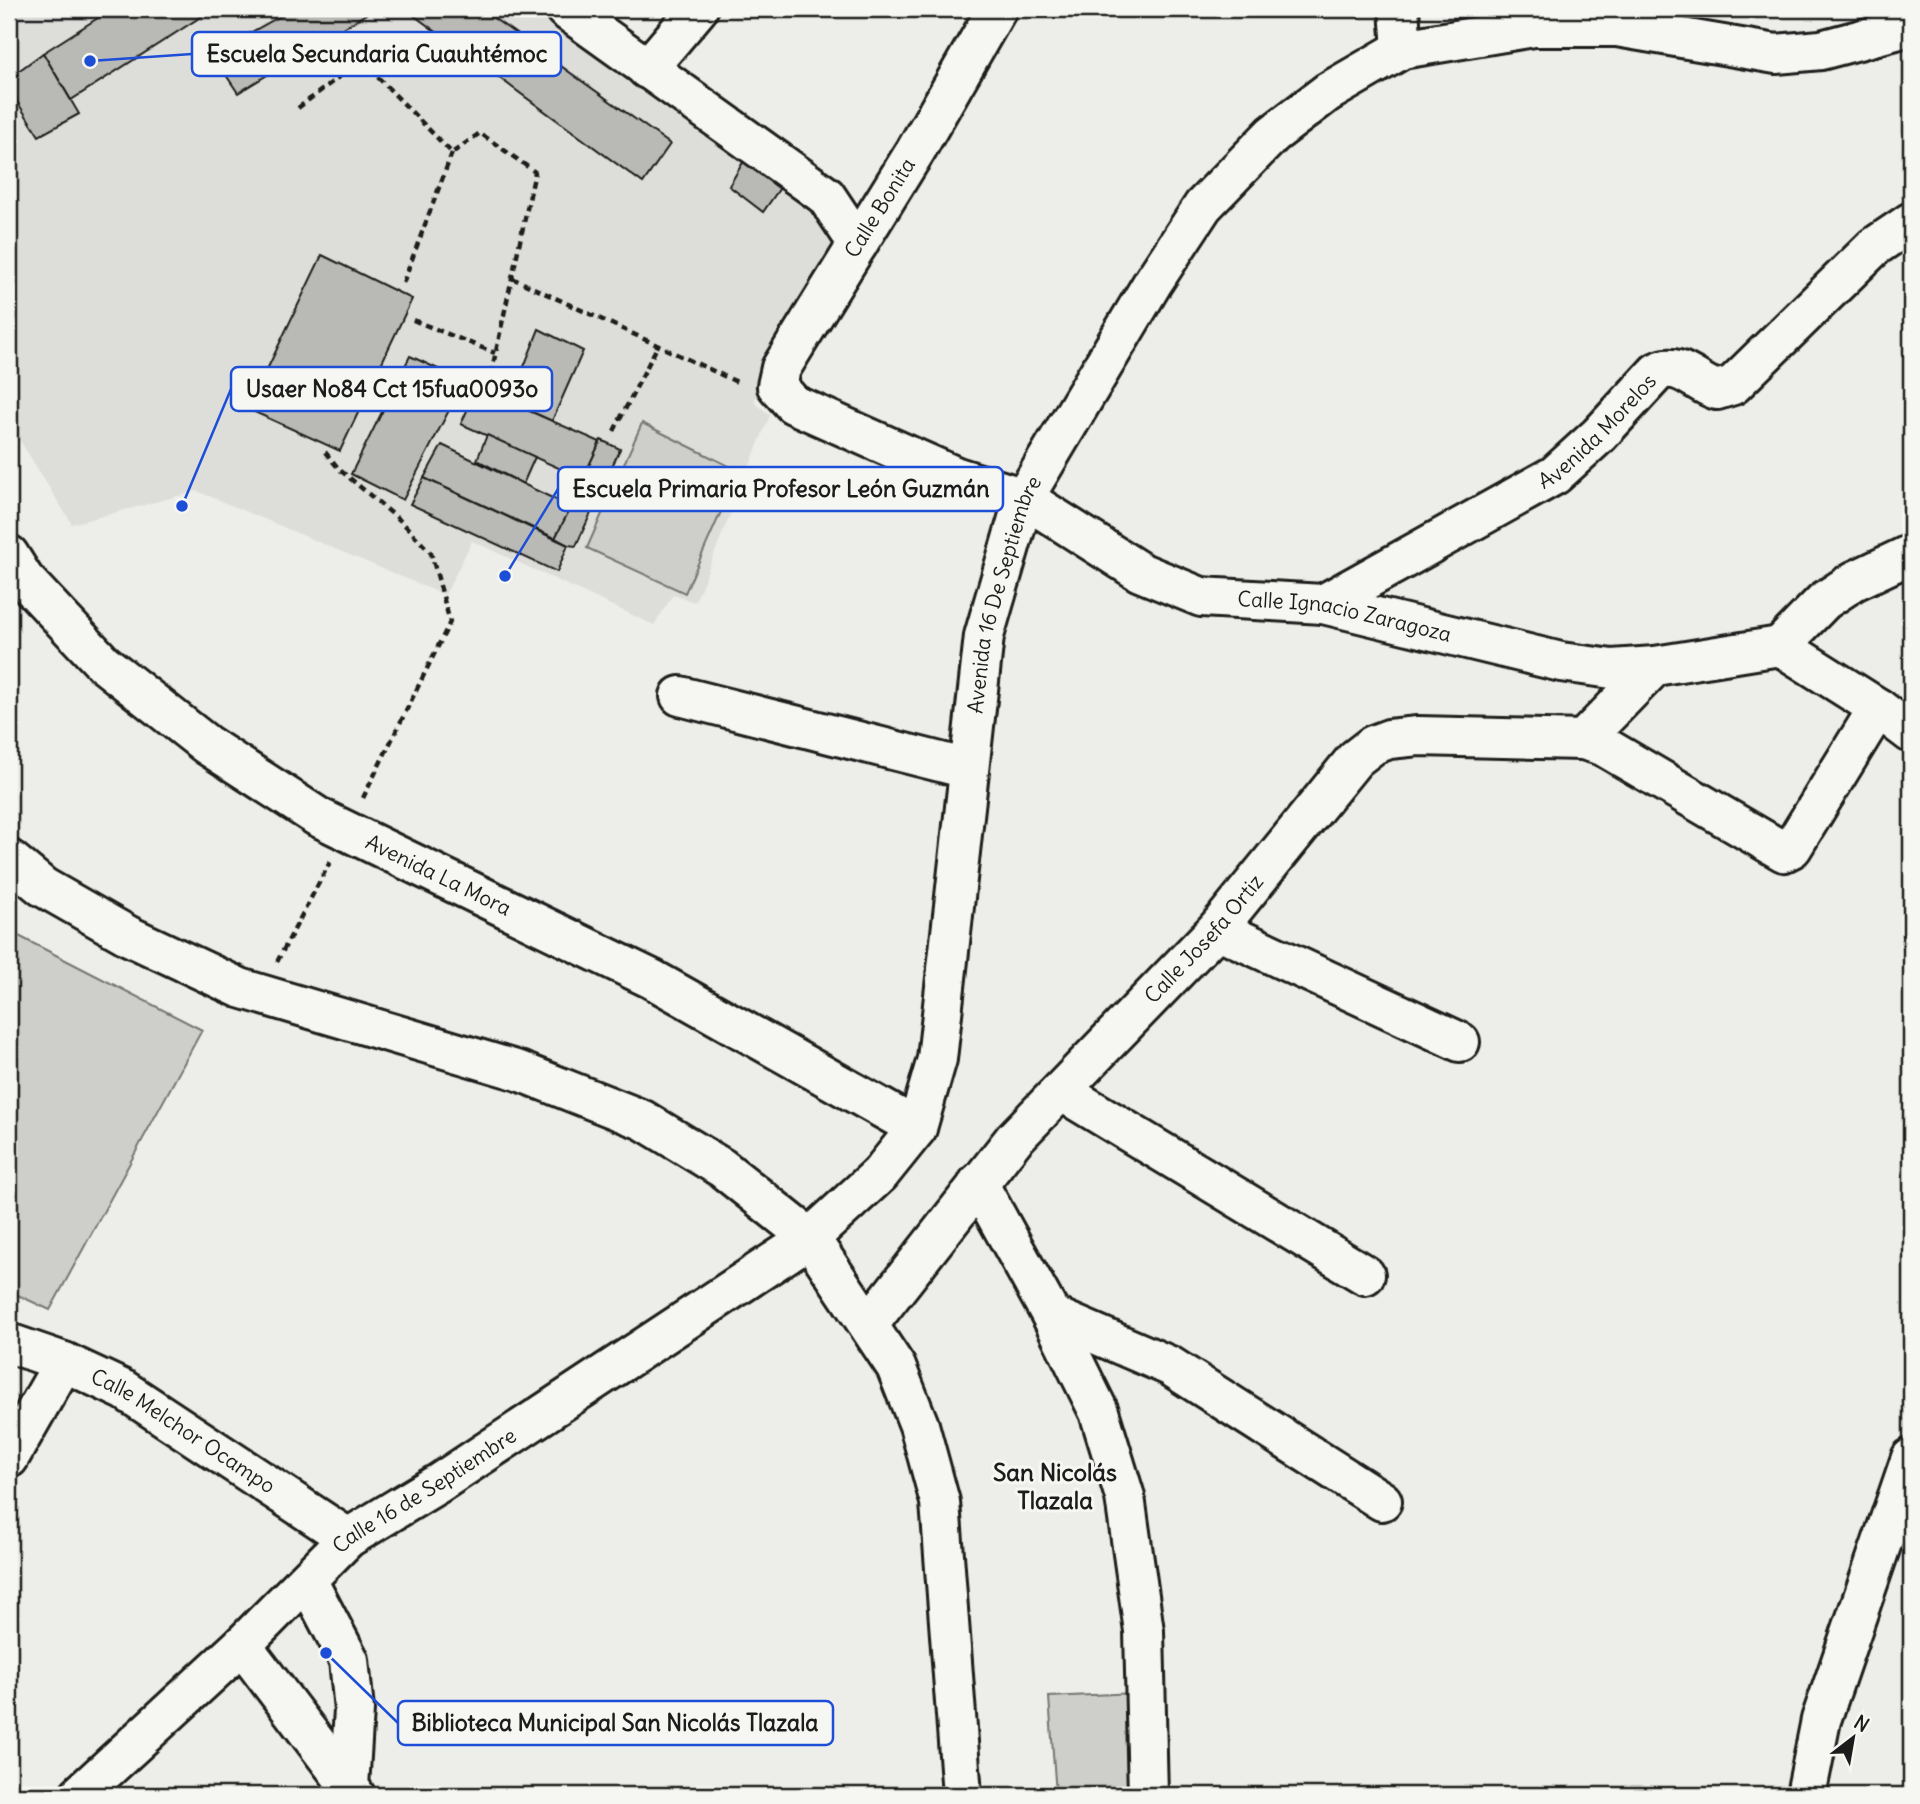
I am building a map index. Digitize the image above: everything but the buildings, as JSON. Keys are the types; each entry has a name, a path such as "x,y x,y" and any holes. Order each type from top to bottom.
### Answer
{"street":[{"path":"565,9 826,196 858,244"},
{"path":"647,69 698,9"},
{"name":"Calle Bonita","path":"793,404 777,386 781,369 998,9"},
{"path":"1399,9 1402,50"},
{"name":"Avenida 16 De Septiembre","path":"810,1238 880,1174 917,1128 937,1059 984,636 1024,498 1153,282 1203,206 1273,134 1328,92 1402,50 1534,27 1603,27 1776,54 1821,50 1911,26"},
{"name":"Avenida Morelos","path":"1323,604 1555,475 1663,368 1684,371 1717,390 1733,385 1874,247 1911,222"},
{"name":"Calle Ignacio Zaragoza","path":"793,404 957,477 1024,498 1140,572 1170,587 1201,597 1323,604 1561,662 1612,670 1656,666 1780,646"},
{"path":"1911,554 1854,581 1824,601 1780,646 1878,708 1911,733"},
{"name":"Avenida La Mora","path":"9,555 24,579 103,663 207,745 318,817 652,979 917,1128"},
{"path":"1583,740 1656,666"},
{"path":"680,695 968,769"},
{"name":"Calle Josefa Ortiz","path":"869,1324 978,1183 1061,1090 1217,929 1355,759 1373,744 1389,738 1418,736 1583,740 1621,756 1784,852 1793,848 1878,708"},
{"path":"9,859 43,887 130,936 240,988 519,1072 643,1120 722,1168 810,1238 896,1367 919,1425 940,1502 962,1795"},
{"path":"1217,929 1460,1042"},
{"path":"1061,1090 1365,1275"},
{"path":"978,1183 1051,1315 1099,1412 1125,1497 1144,1631 1148,1795"},
{"name":"Calle 16 de Septiembre","path":"79,1795 242,1645 348,1538 439,1483 810,1238"},
{"path":"1051,1315 1170,1366 1382,1502"},
{"name":"Calle Melchor Ocampo","path":"9,1343 64,1362 124,1390 184,1426 348,1538"},
{"path":"9,1458 64,1362"},
{"path":"1805,1795 1821,1720 1911,1458"},
{"path":"307,1580 349,1660 354,1710 352,1791"},
{"path":"242,1645 352,1791"}],"path":[{"path":"345,43 452,153"},
{"path":"298,107 360,60"},
{"path":"403,283 452,153 480,133 536,172 491,379"},
{"path":"512,278 737,382"},
{"path":"413,320 495,353"},
{"path":"614,431 658,345"},
{"path":"325,452 340,470 402,523 431,553 450,622 376,774"},
{"path":"260,994 346,831"}],"shaded area":[{"path":"9,9 533,9 812,206 833,246 764,376 754,402 770,415 695,602 673,595 654,625 472,541 445,595 197,491 72,524 9,423"},
{"path":"642,423 739,471 685,593 587,548"},
{"path":"9,931 202,1030 50,1310 9,1291"},
{"path":"1135,1693 1143,1795 1056,1795 1049,1697"}],"place":[{"name":"Escuela Secundaria Cuauhtémoc","path":"90,61"},
{"name":"Usaer No84 Cct 15fua0093o","path":"182,506"},
{"name":"Escuela Primaria Profesor León Guzmán","path":"505,576"},
{"name":"Biblioteca Municipal San Nicolás Tlazala","path":"326,1653"}],"district":[{"name":"San Nicolás Tlazala","path":"1055,1487"}]}
